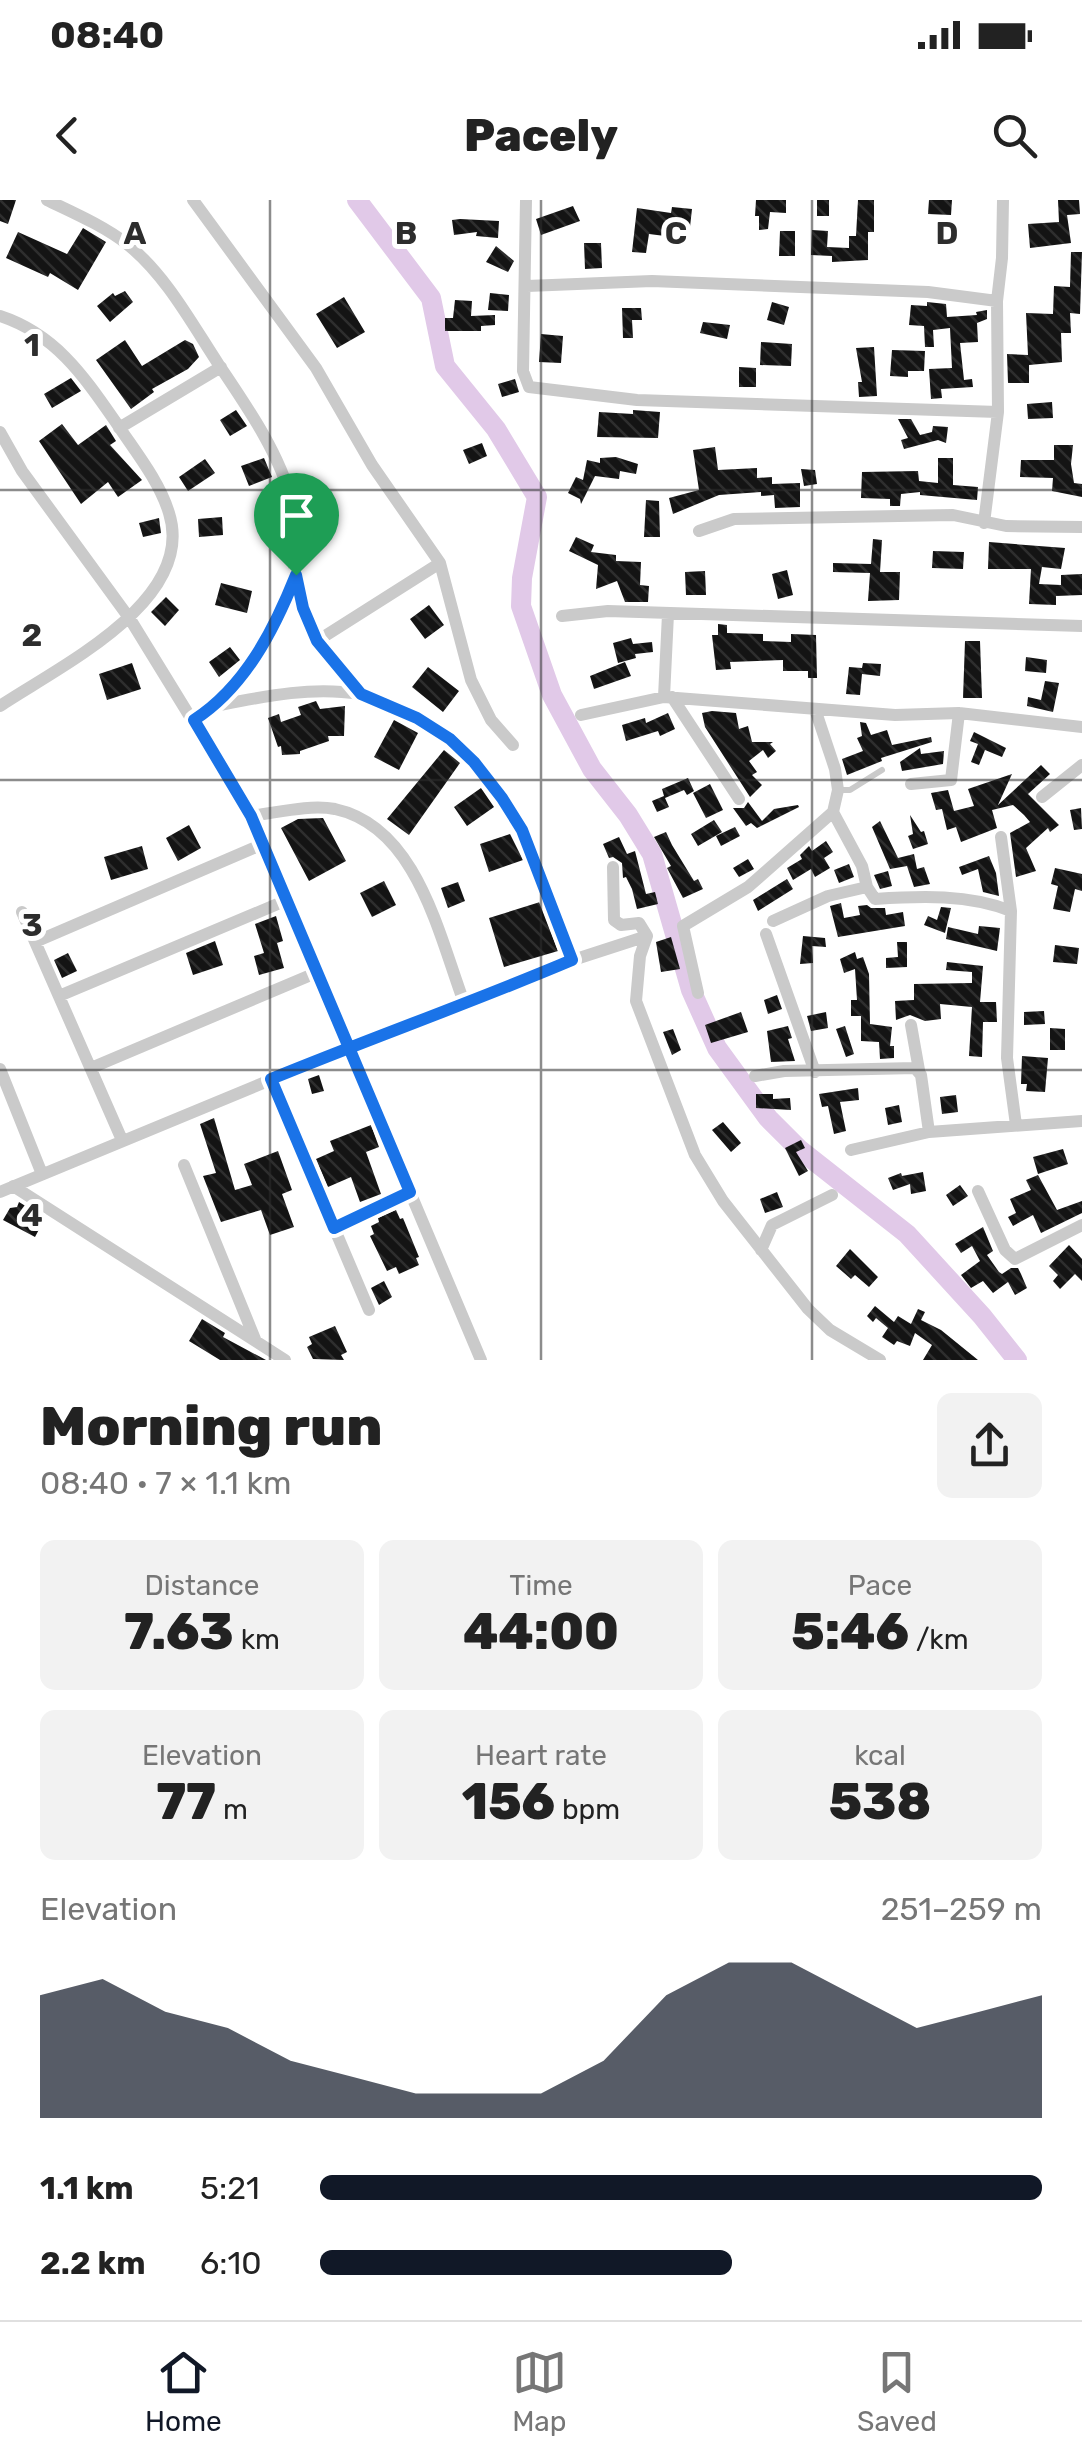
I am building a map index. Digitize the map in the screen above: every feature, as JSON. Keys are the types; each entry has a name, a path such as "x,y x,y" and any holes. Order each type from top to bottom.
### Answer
{"street":[{"path":"47,200 127,244 164,284 257,422 288,481 297,532 296,575 303,608 317,641 361,694"},
{"path":"193,200 316,368 372,465 440,563 471,680 492,720 513,746"},
{"path":"526,200 523,371 529,387 637,400 998,412"},
{"path":"984,523 998,412 997,301 1003,200"},
{"path":"527,286 687,282 928,292 997,301"},
{"path":"0,316 43,335 62,352 149,471 170,515 171,527 168,563 155,590 130,619 0,706"},
{"path":"119,428 220,367"},
{"path":"0,432 22,471 130,619 251,816 480,1360"},
{"path":"699,532 734,519 780,518 953,516 984,523 1082,527"},
{"path":"317,641 440,563"},
{"path":"194,720 215,706 246,670 267,638 296,575"},
{"path":"562,616 608,611 1082,626"},
{"path":"668,614 668,697 740,798"},
{"path":"215,706 284,694 361,694 417,718 450,739 474,762 522,830 572,960"},
{"path":"580,715 668,697 894,714 958,713 1082,727"},
{"path":"698,993 684,926 748,888 832,812 838,790 836,769 814,709"},
{"path":"910,784 951,780 958,713"},
{"path":"1042,797 1082,764"},
{"path":"251,816 330,808 356,816 380,832 404,859 418,883 465,1005"},
{"path":"832,812 875,899 964,899 1011,911"},
{"path":"1001,837 1011,911 1007,1058 1016,1124"},
{"path":"35,942 263,844"},
{"path":"613,867 614,920 621,926 639,924 647,936 636,1001 695,1155 723,1201 808,1309 830,1330 880,1360"},
{"path":"815,1072 769,928 828,896 867,887"},
{"path":"59,996 287,900"},
{"path":"22,912 122,1140"},
{"path":"6,1189 350,1047 572,960 647,936"},
{"path":"90,1068 318,972"},
{"path":"910,1025 928,1132"},
{"path":"0,1069 42,1174"},
{"path":"754,1076 784,1071 919,1070"},
{"path":"271,1079 369,1310"},
{"path":"851,1150 928,1132 1082,1120"},
{"path":"184,1165 256,1340"},
{"path":"6,1189 285,1360"},
{"path":"978,1191 1005,1250 1015,1260 1082,1225"},
{"path":"334,1228 410,1192"},
{"path":"761,1250 772,1225 832,1195"}],"lane":[{"path":"838,790 850,790 882,770"}],"building":[{"path":"0,200 16,200 8,224 0,221"},
{"path":"756,200 786,200 786,213 770,212 768,229 759,230"},
{"path":"817,200 829,200 829,216 817,216"},
{"path":"858,200 874,200 874,232 868,232 868,260 832,262 832,256 811,255 812,230 828,231 827,247 849,248 849,236 856,236"},
{"path":"929,200 952,200 951,215 928,214"},
{"path":"1058,200 1079,200 1080,214 1067,215 1071,243 1030,248 1028,224 1059,222"},
{"path":"573,206 580,221 541,235 536,219"},
{"path":"672,207 692,209 690,227 666,224 665,236 649,234 646,253 632,252 637,208 671,213"},
{"path":"452,220 499,221 498,238 476,236 477,232 454,235"},
{"path":"83,228 106,242 78,290 50,273 48,277 6,258 18,232 67,254"},
{"path":"780,231 795,231 795,256 779,256"},
{"path":"584,243 601,243 602,268 585,269"},
{"path":"496,246 514,261 508,272 486,262"},
{"path":"1071,252 1082,252 1080,314 1070,313 1071,333 1061,333 1062,362 1029,365 1029,383 1008,383 1007,354 1028,355 1026,313 1053,314 1054,286 1070,287"},
{"path":"125,291 133,302 110,322 97,306 113,293 115,296"},
{"path":"490,293 509,295 508,311 488,310"},
{"path":"344,297 365,332 337,348 316,314"},
{"path":"455,300 472,301 471,316 495,315 495,325 481,326 481,331 445,331 445,318 453,318"},
{"path":"772,302 789,307 784,325 767,320"},
{"path":"927,302 946,304 947,317 977,315 976,312 987,310 987,319 977,323 978,342 960,343 964,380 972,379 973,387 941,389 942,398 931,399 929,369 952,368 950,328 933,330 934,347 925,347 924,326 909,325 911,305 927,306"},
{"path":"622,308 641,308 642,320 632,320 633,338 623,338"},
{"path":"703,322 730,325 727,339 700,333"},
{"path":"541,334 563,336 561,363 539,362"},
{"path":"125,340 142,366 185,340 193,344 199,357 188,369 152,389 154,392 131,409 96,360"},
{"path":"761,342 792,344 791,366 760,365"},
{"path":"874,347 877,396 859,397 858,382 862,382 856,348"},
{"path":"892,350 925,351 924,371 908,371 908,377 890,376"},
{"path":"739,367 756,368 756,387 739,387"},
{"path":"71,378 81,391 52,408 44,394"},
{"path":"515,379 519,392 502,397 498,384"},
{"path":"1052,402 1053,418 1028,419 1027,404"},
{"path":"236,410 247,426 230,436 220,420"},
{"path":"633,410 660,412 658,438 597,437 599,412 633,414"},
{"path":"898,419 911,419 920,435 932,432 933,426 948,427 946,443 938,440 904,449 901,440 908,438"},
{"path":"62,424 78,445 106,425 116,441 110,445 142,480 118,497 108,482 81,504 39,441"},
{"path":"482,443 487,456 469,464 463,450"},
{"path":"1054,445 1073,445 1074,483 1082,484 1082,497 1052,491 1053,478 1020,477 1021,460 1054,460"},
{"path":"715,447 718,470 757,468 757,478 772,477 772,484 800,483 800,507 775,508 774,495 761,496 761,492 719,495 673,514 669,498 699,490 693,450"},
{"path":"616,457 638,464 636,474 620,471 619,479 595,476 581,504 580,499 568,493 576,477 583,480 587,460 600,463 600,458"},
{"path":"264,458 272,477 249,486 241,466"},
{"path":"938,458 953,458 953,485 978,487 977,500 920,492 901,494 900,506 890,506 890,499 861,498 862,472 918,471 919,481 938,483"},
{"path":"205,459 215,473 188,491 179,477"},
{"path":"801,469 815,470 817,484 804,486"},
{"path":"646,500 659,501 660,537 644,537"},
{"path":"222,517 223,535 199,537 198,519"},
{"path":"159,518 161,533 143,537 139,523"},
{"path":"576,537 594,545 591,552 616,555 616,561 641,562 640,585 649,586 648,602 625,602 617,581 596,589 598,565 569,551"},
{"path":"873,539 882,540 880,572 900,572 899,600 868,601 870,573 833,572 833,563 871,564"},
{"path":"989,542 1065,548 1061,569 1042,567 1039,584 1061,585 1061,575 1082,574 1082,595 1056,596 1056,605 1029,604 1031,569 988,569"},
{"path":"933,551 964,552 963,569 932,568"},
{"path":"787,570 793,595 778,599 772,574"},
{"path":"705,571 706,595 686,595 685,572"},
{"path":"221,583 252,591 247,613 215,605"},
{"path":"166,597 179,610 165,626 151,612"},
{"path":"429,605 444,625 425,639 410,619"},
{"path":"718,624 727,625 727,633 763,634 763,641 791,642 791,634 816,635 817,678 808,678 808,671 783,671 783,660 730,662 731,669 716,670 712,635 718,635"},
{"path":"631,638 633,644 652,642 653,652 635,654 636,658 618,663 613,643"},
{"path":"965,641 980,641 982,698 963,698"},
{"path":"230,647 240,660 219,677 209,662"},
{"path":"1026,657 1047,660 1046,673 1025,671"},
{"path":"625,662 631,676 594,689 590,676"},
{"path":"132,663 141,689 107,700 99,674"},
{"path":"863,663 881,664 880,676 862,674 860,695 846,694 849,667 862,668"},
{"path":"428,667 459,691 443,712 412,687"},
{"path":"1045,681 1059,683 1053,712 1027,706 1028,697 1041,700"},
{"path":"316,701 320,709 345,706 344,736 328,736 329,741 300,754 282,755 268,718 279,714 281,722 301,715 298,707"},
{"path":"668,713 675,729 660,736 658,731 626,741 622,725 645,718 646,723"},
{"path":"702,713 736,713 739,729 748,726 752,742 773,742 770,744 776,751 768,758 763,750 749,761 757,772 752,775 762,785 750,797 705,727"},
{"path":"394,720 418,733 399,770 374,757"},
{"path":"860,722 866,723 871,735 887,730 892,745 931,737 932,742 881,758 882,761 847,775 842,759 863,751 857,738 862,736"},
{"path":"974,732 1006,748 1002,757 985,750 979,765 971,762 978,744 970,741"},
{"path":"920,748 921,754 944,751 943,764 902,771 900,762"},
{"path":"444,750 460,763 409,835 387,819"},
{"path":"1041,765 1050,774 1028,794 1059,825 1050,832 1048,828 1026,848 1036,871 1016,877 1010,833 1030,822 1024,815 1013,805 992,810 997,828 961,842 956,827 947,830 942,809 936,810 931,793 948,790 954,811 974,806 968,789 1012,774 998,805"},
{"path":"688,778 694,791 687,795 684,790 665,798 669,807 657,812 652,801 664,796 662,789"},
{"path":"710,784 723,810 706,818 693,793"},
{"path":"481,788 494,807 467,826 454,807"},
{"path":"748,802 762,821 774,809 799,807 757,828 751,823 746,826 733,808 744,808"},
{"path":"1081,808 1082,829 1074,830 1070,810"},
{"path":"910,815 924,831 928,844 913,849 908,836 913,834"},
{"path":"323,818 346,861 309,881 281,828 298,819"},
{"path":"714,820 722,832 698,846 691,834"},
{"path":"880,821 898,858 914,854 917,869 924,867 930,884 914,887 907,866 890,869 872,827"},
{"path":"189,825 201,848 178,861 166,838"},
{"path":"735,827 740,836 721,846 716,836"},
{"path":"666,832 694,881 698,879 703,889 683,898 654,837"},
{"path":"510,834 523,860 489,872 480,844"},
{"path":"619,837 627,854 635,851 646,894 655,892 658,904 637,909 632,889 623,878 622,863 609,858 603,844"},
{"path":"826,841 833,852 824,858 830,868 815,877 811,869 793,880 787,868 802,859 800,855 809,846 812,851"},
{"path":"142,846 148,869 111,880 104,857"},
{"path":"989,856 999,896 983,892 978,869 962,875 959,867"},
{"path":"748,859 754,869 739,877 733,868"},
{"path":"849,864 854,877 839,883 834,870"},
{"path":"1055,868 1082,874 1082,891 1075,889 1070,912 1053,909 1058,886 1051,884"},
{"path":"888,871 892,886 880,889 874,875"},
{"path":"787,879 793,889 758,911 753,900"},
{"path":"384,881 396,905 372,917 360,893"},
{"path":"458,882 465,901 448,908 441,888"},
{"path":"540,902 558,951 504,967 489,918"},
{"path":"841,903 844,918 860,915 858,906 867,905 885,908 886,915 903,912 905,926 838,937 830,906"},
{"path":"941,907 951,908 945,933 924,925 928,916 937,920"},
{"path":"276,916 283,941 277,943 284,968 259,975 254,956 264,953 255,924"},
{"path":"979,926 1000,928 997,951 946,939 948,927 978,934"},
{"path":"803,936 825,938 826,947 812,946 813,963 800,964"},
{"path":"671,937 680,969 661,972 656,942"},
{"path":"215,941 223,965 193,975 186,953"},
{"path":"897,942 907,942 907,967 886,968 886,958 898,957"},
{"path":"1055,945 1079,948 1077,964 1053,962"},
{"path":"855,952 857,959 863,957 869,974 870,1024 892,1027 890,1046 894,1046 894,1058 880,1059 879,1042 861,1041 861,1016 851,1016 851,1000 857,1000 855,969 844,973 840,959"},
{"path":"68,953 77,971 62,978 54,960"},
{"path":"947,962 983,966 980,1002 996,1002 997,1022 983,1022 982,1057 969,1056 972,1007 940,1004 941,1019 925,1021 910,1015 896,1020 895,1001 914,1000 914,984 972,983 972,972 946,970"},
{"path":"777,995 782,1009 768,1014 764,1000"},
{"path":"1044,1011 1045,1024 1024,1025 1024,1012"},
{"path":"741,1012 748,1032 711,1043 705,1025"},
{"path":"826,1012 828,1028 811,1031 807,1016"},
{"path":"788,1026 795,1061 771,1062 767,1031"},
{"path":"845,1026 854,1054 846,1057 836,1029"},
{"path":"1050,1028 1065,1029 1065,1050 1050,1050"},
{"path":"673,1029 681,1050 672,1055 663,1032"},
{"path":"1022,1056 1048,1058 1045,1092 1026,1091 1027,1084 1021,1084"},
{"path":"319,1075 324,1091 312,1094 308,1079"},
{"path":"858,1088 859,1100 840,1102 846,1131 834,1134 828,1106 822,1107 819,1094"},
{"path":"756,1094 790,1098 791,1110 756,1108"},
{"path":"956,1095 958,1112 942,1114 940,1097"},
{"path":"899,1105 902,1122 888,1125 885,1108"},
{"path":"214,1118 235,1190 252,1185 244,1164 278,1151 292,1190 282,1194 294,1227 270,1235 261,1210 221,1222 203,1176 216,1173 200,1124"},
{"path":"723,1122 741,1143 731,1152 712,1130"},
{"path":"371,1125 379,1147 366,1152 381,1194 360,1202 351,1177 328,1187 316,1159 334,1151 330,1141"},
{"path":"801,1140 805,1148 796,1152 808,1171 799,1176 785,1148"},
{"path":"1063,1149 1068,1164 1038,1174 1033,1157"},
{"path":"923,1172 926,1191 911,1194 910,1184 893,1190 888,1178 901,1173 902,1176"},
{"path":"1038,1175 1057,1210 1082,1201 1082,1213 1041,1233 1033,1215 1013,1226 1008,1217 1016,1213 1010,1199 1031,1190 1026,1180"},
{"path":"960,1185 968,1196 953,1206 946,1195"},
{"path":"777,1192 783,1207 765,1213 760,1199"},
{"path":"19,1202 45,1218 35,1237 3,1220"},
{"path":"396,1210 419,1257 419,1265 399,1274 396,1267 387,1271 370,1236 374,1234 371,1226 379,1222 378,1218"},
{"path":"983,1227 993,1251 987,1255 999,1272 1018,1268 1027,1288 1015,1295 1008,1282 993,1293 983,1281 971,1288 961,1275 980,1261 972,1246 961,1253 955,1244"},
{"path":"1069,1245 1082,1259 1082,1281 1075,1274 1060,1289 1053,1281 1058,1275 1049,1266"},
{"path":"850,1249 878,1277 869,1287 836,1266"},
{"path":"384,1281 392,1297 379,1305 371,1288"},
{"path":"875,1306 894,1322 898,1316 911,1324 918,1309 925,1312 921,1320 941,1330 978,1360 923,1360 932,1345 915,1333 910,1346 897,1341 894,1345 882,1337 888,1328 867,1316"},
{"path":"202,1319 225,1333 223,1337 266,1360 220,1360 189,1341"},
{"path":"335,1326 347,1352 341,1355 344,1360 313,1359 307,1347 312,1344 309,1337"}],"waterway":[{"path":"357,200 431,298 445,366 496,429 537,497 522,578 521,606 552,695 592,769 652,854 691,990 717,1048 768,1118 799,1149 907,1234 1017,1360"}],"route":[{"path":"296,575 281,612 246,670 215,706 194,720 251,816 350,1047 410,1192 334,1228 271,1079 350,1047 465,1005 572,960 522,830 502,798 450,739 417,718 361,694 317,641 303,608 296,575"}]}
